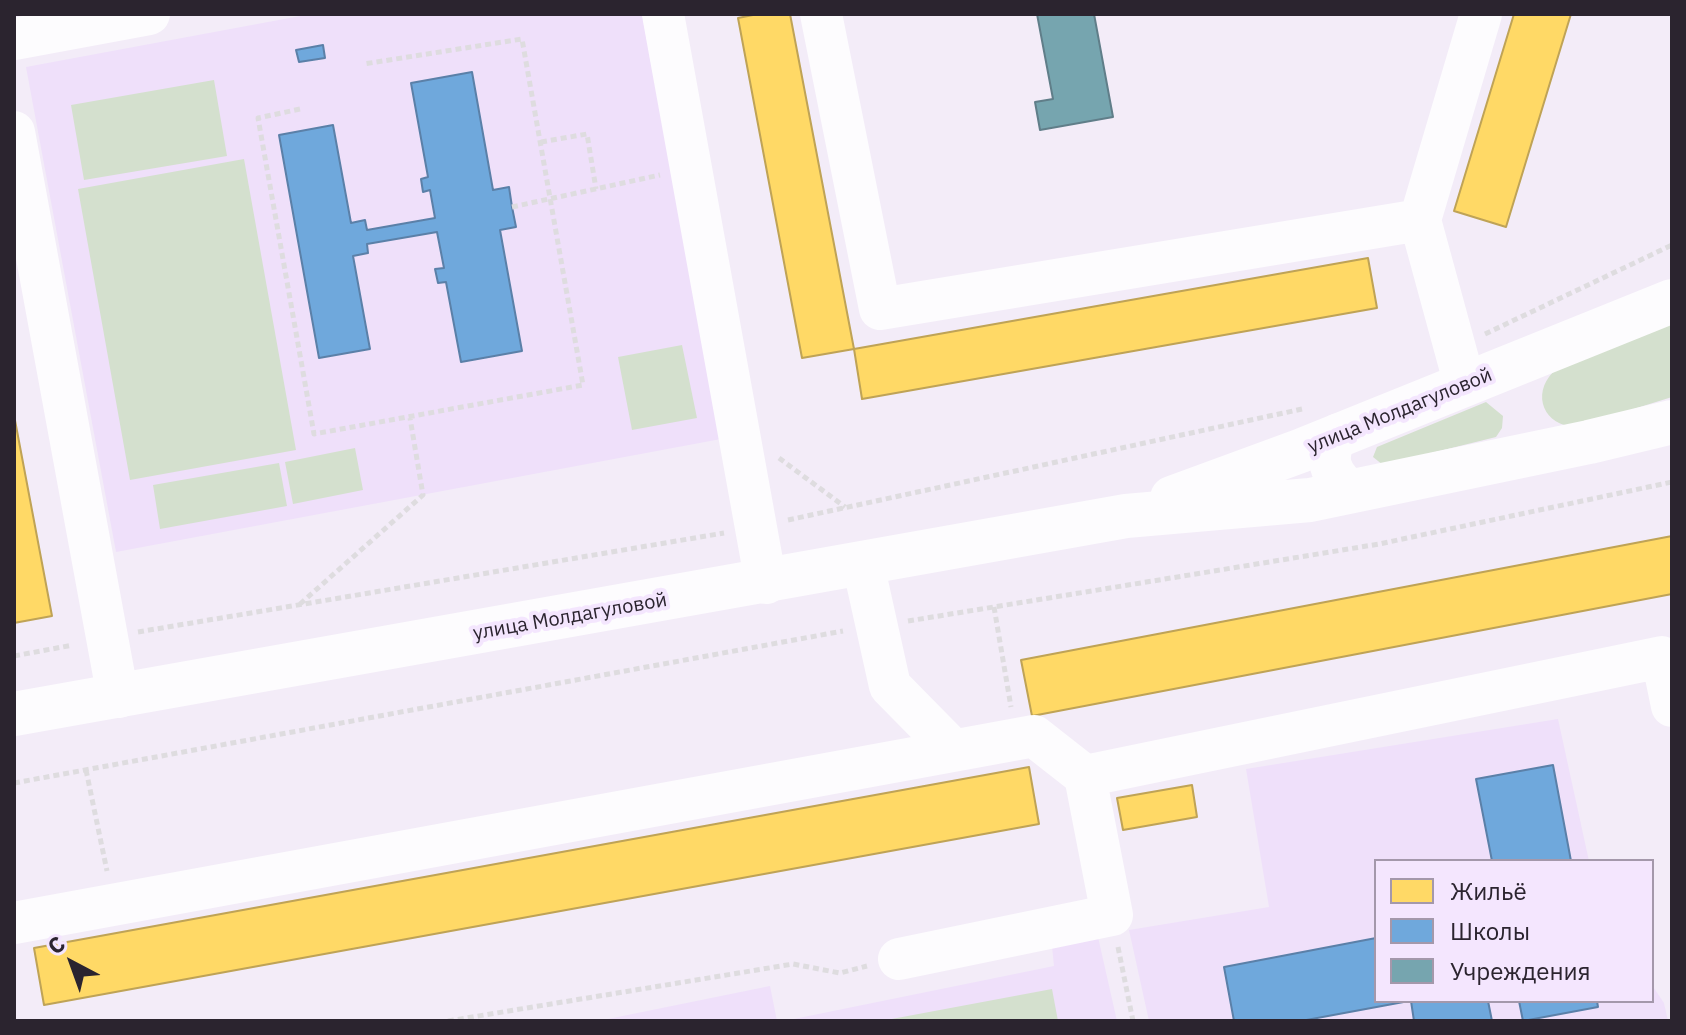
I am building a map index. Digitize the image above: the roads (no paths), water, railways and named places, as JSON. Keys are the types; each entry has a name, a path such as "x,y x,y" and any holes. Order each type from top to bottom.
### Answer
{"main road":[{"name":"улица Молдагуловой","path":"1126,516 1323,421 1459,366 1672,301"},
{"name":"улица Молдагуловой","path":"14,714 766,583 1126,516 1310,500 1672,422"}],"street":[{"path":"14,39 149,14"},
{"path":"663,14 766,583"},
{"path":"821,14 880,309 1420,220"},
{"path":"1459,366 1420,220 1481,14"},
{"path":"14,132 118,697"},
{"path":"1323,421 1332,444 1330,468 1337,481 1352,491"},
{"path":"863,564 890,686 953,750"},
{"path":"1085,776 1662,657 1672,706"},
{"path":"14,923 1034,736 1085,776 1112,915 899,959"}]}
